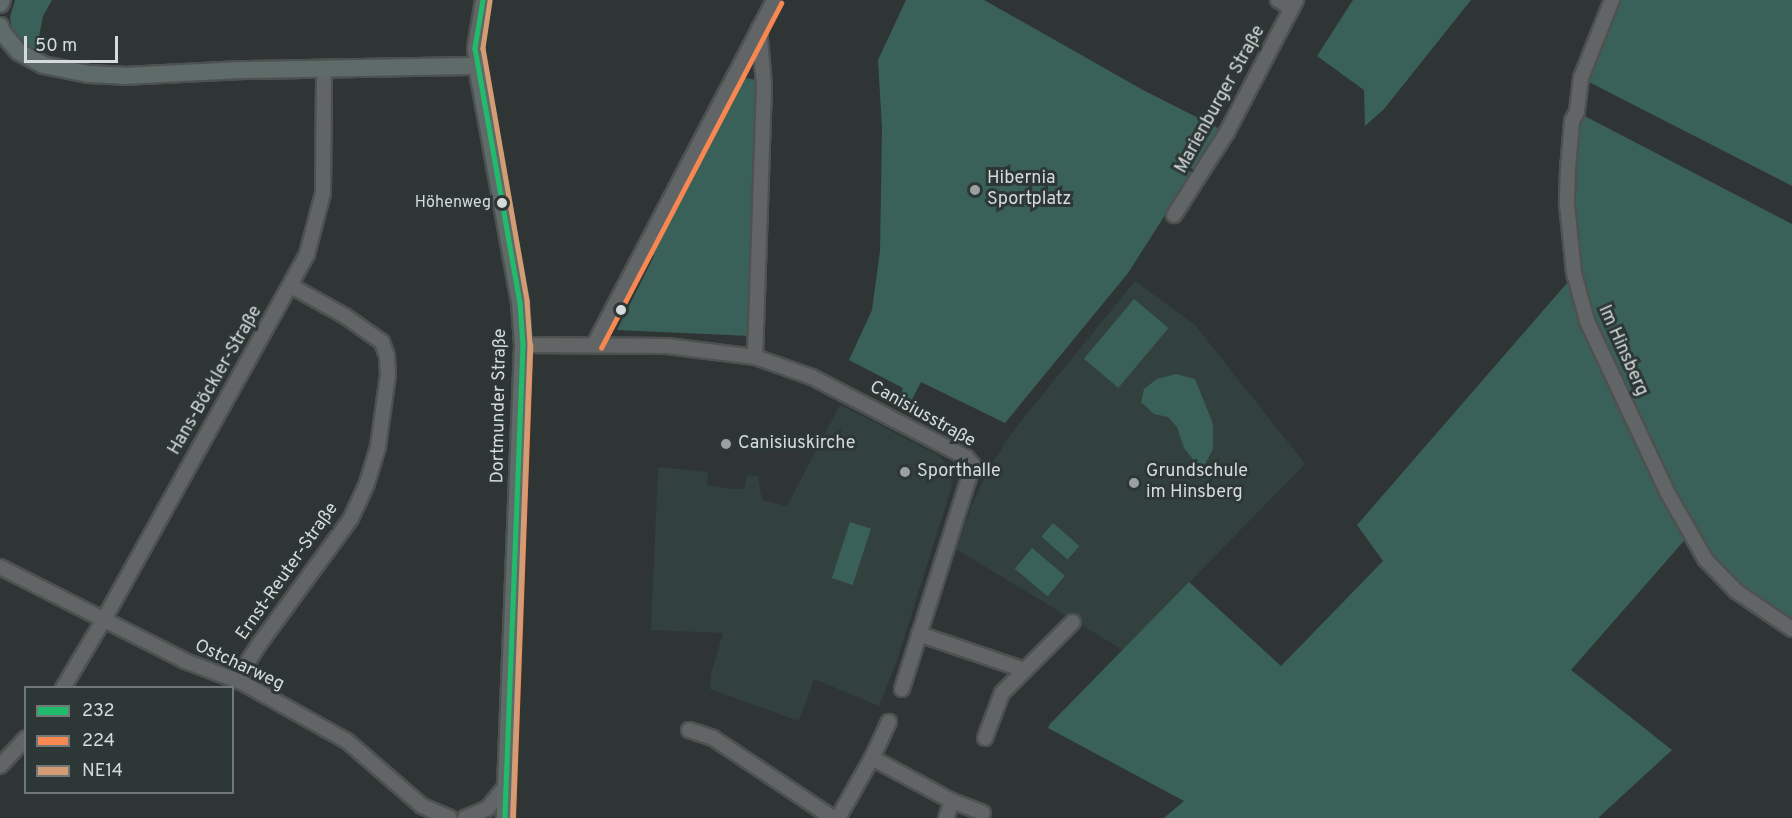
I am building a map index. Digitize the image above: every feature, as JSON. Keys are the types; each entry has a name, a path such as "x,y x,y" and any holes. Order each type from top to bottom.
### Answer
{"main road":[{"path":"0,4 2,0"},
{"path":"0,26 2,32 19,52 43,65 89,74 477,66"},
{"name":"Dortmunder Straße","path":"477,66 520,302 523,345 505,818"}],"street":[{"name":"Dortmunder Straße","path":"477,66 474,48 483,0"},
{"path":"594,345 774,0"},
{"path":"1278,0 1294,4"},
{"name":"Im Hinsberg","path":"1612,0 1581,78 1577,112 1572,121 1568,170 1567,204 1574,273 1587,321 1691,538 1706,560 1729,584 1792,629"},
{"name":"Marienburger Straße","path":"1174,215 1227,132 1294,4"},
{"path":"523,345 668,346 755,357 764,85 759,28"},
{"name":"Hans-Böckler-Straße","path":"64,686 103,621 169,498 291,286 307,254 323,194 324,69"},
{"name":"Ernst-Reuter-Straße","path":"241,682 247,663 260,643 351,518 367,483 378,447 386,386 387,356 382,342 345,316 291,286"},
{"name":"Canisiusstraße","path":"755,357 812,377 966,456 973,465 902,689"},
{"name":"Ostcharweg","path":"0,567 185,661 241,682 347,741 419,812 450,818"},
{"path":"985,738 1002,693 1073,622"},
{"path":"919,634 1025,670"},
{"path":"838,818 872,758 889,722"},
{"path":"688,730 713,738 833,818"},
{"path":"0,766 24,740"},
{"path":"872,758 952,801 983,813"},
{"path":"465,818 488,808 508,783"},
{"path":"946,818 952,801"}],"shaded area":[{"name":"Grundschule im Hinsberg","path":"1135,281 1196,326 1305,464 1123,650 956,549 973,502 991,465 1013,431"},
{"path":"840,405 938,455 950,468 952,486 896,663 879,706 814,679 799,721 710,689 711,674 723,633 651,630 658,467 708,472 707,485 732,489 744,489 747,475 758,476 762,500 787,506"}],"green space":[{"path":"15,0 52,0 43,16 36,52 31,52 12,30 10,17"},
{"name":"Hibernia Sportplatz","path":"906,0 984,0 1143,90 1220,129 1128,273 1005,423 921,382 906,411 896,408 903,388 849,360 872,310 880,251 882,128 878,60"},
{"path":"1353,0 1471,0 1384,109 1365,126 1364,90 1317,56"},
{"path":"1611,0 1792,0 1792,186 1585,80"},
{"path":"743,78 753,79 759,90 750,336 617,330 654,256 649,252 738,82"},
{"path":"1577,112 1792,224 1792,629 1773,618 1689,535 1571,670 1672,750 1598,818 1164,818 1184,801 1048,728 1050,724 1189,582 1281,666 1383,561 1357,525 1574,275 1567,204"},
{"path":"1134,299 1168,328 1118,388 1084,359"},
{"path":"1176,374 1195,379 1213,424 1213,449 1204,466 1194,461 1184,448 1177,427 1168,417 1154,414 1141,402 1144,389 1157,379"},
{"path":"850,522 871,529 853,585 832,578"},
{"path":"1053,523 1079,546 1068,560 1041,537"},
{"path":"1032,548 1065,576 1048,596 1015,569"}],"transit line":[{"name":"232","path":"483,0 475,48 520,302 523,345 505,818"},
{"name":"NE14","path":"490,1 483,48 527,301 530,344 513,818"},
{"name":"224","path":"601,348 781,3"},
{"name":"224","path":"513,818 530,345"}],"place":[{"name":"Hibernia Sportplatz","path":"975,190"},
{"name":"Höhenweg","path":"502,203"},
{"name":"Canisiuskirche","path":"726,444"},
{"name":"Sporthalle","path":"905,472"},
{"name":"Grundschule im Hinsberg","path":"1134,483"}]}
